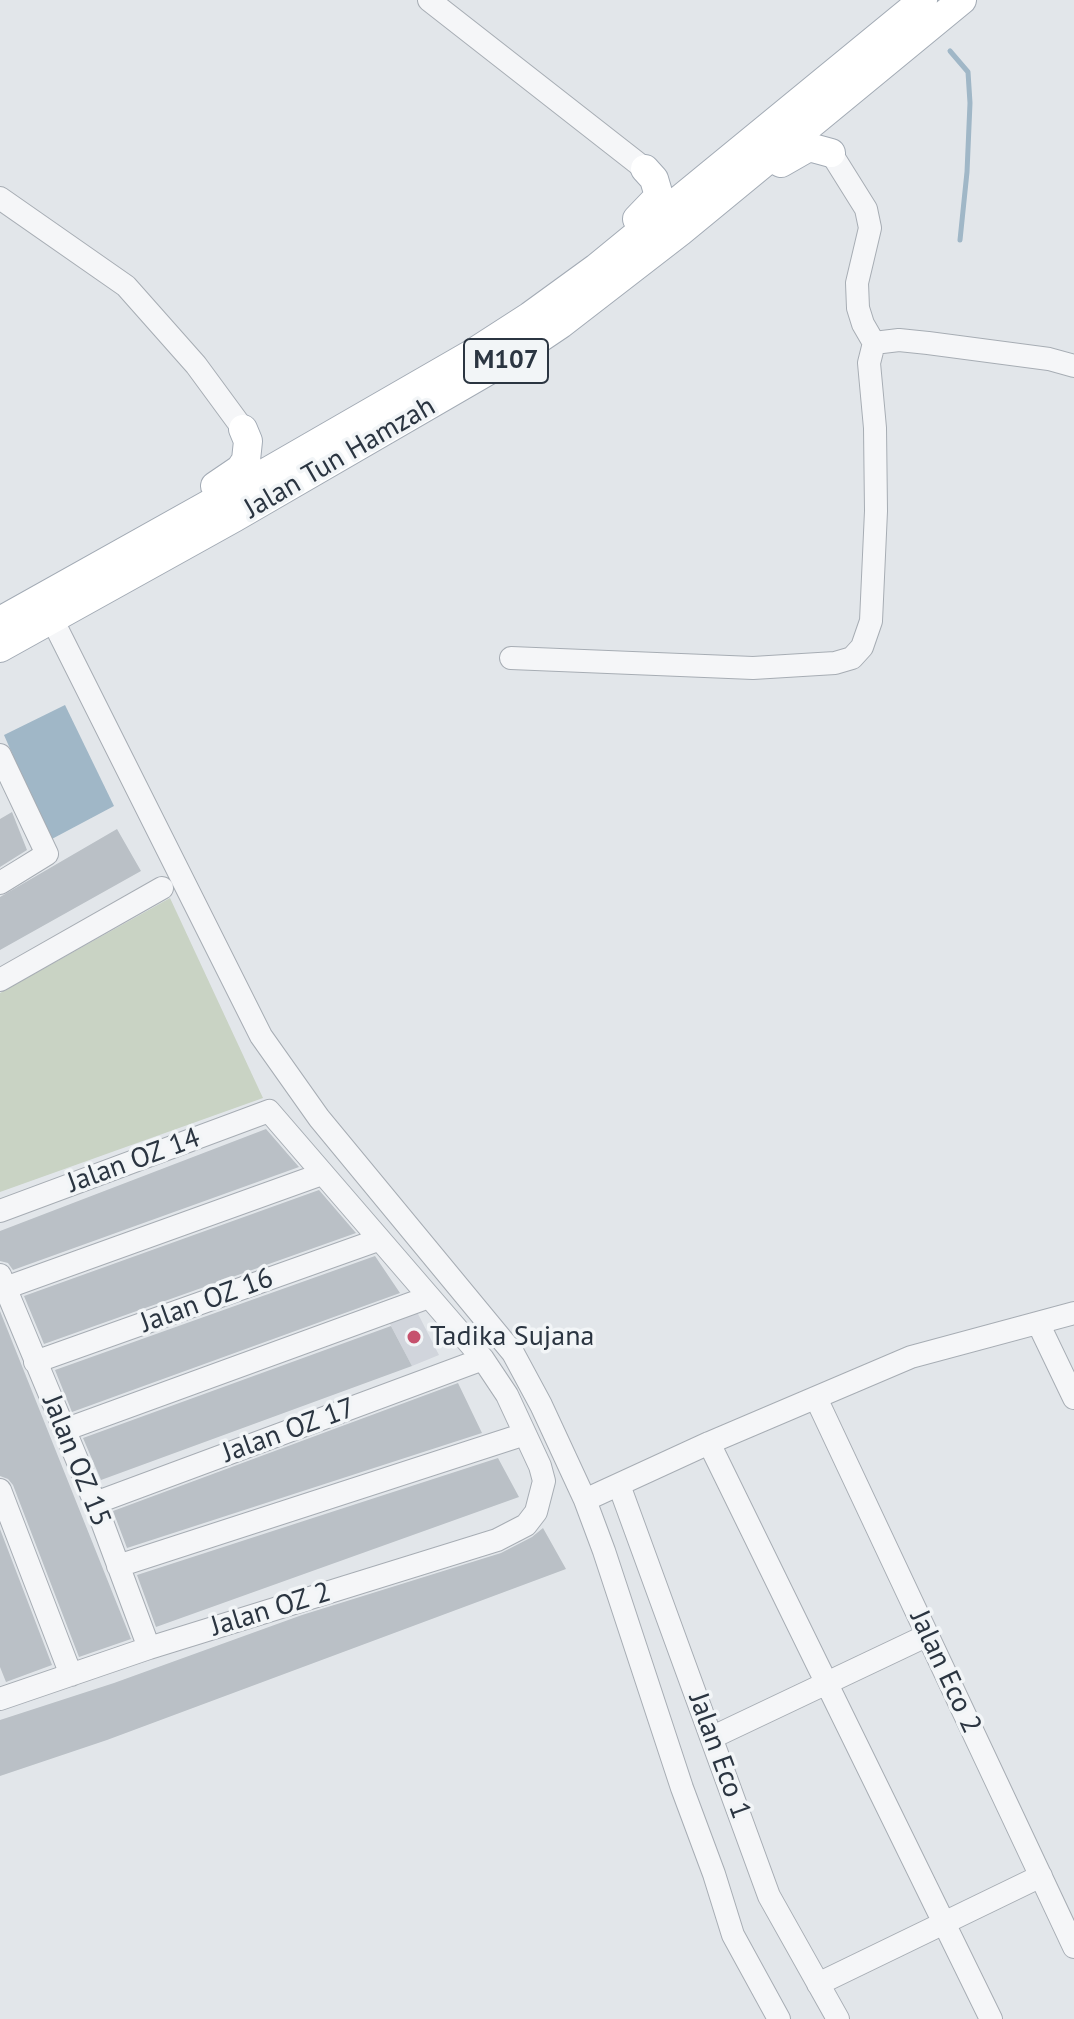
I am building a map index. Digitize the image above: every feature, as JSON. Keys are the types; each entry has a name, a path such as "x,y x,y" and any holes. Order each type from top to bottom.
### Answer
{"main road":[{"name":"Jalan Tun Hamzah","path":"0,621 430,378 530,316 596,268 923,0"},
{"name":"Jalan Tun Hamzah","path":"0,648 478,378 561,324 680,232 962,0"},
{"path":"831,153 827,142 834,121 922,33"},
{"path":"645,169 676,179 690,176 803,98"},
{"path":"680,232 793,155 809,147 831,153"},
{"path":"530,316 655,203 659,196 658,188 645,169"},
{"path":"243,429 260,443 274,449 286,447 430,378"},
{"path":"64,586 240,469 249,453 243,429"}],"street":[{"path":"429,0 645,169"},
{"path":"511,658 753,668 835,663 852,658 862,647 871,621 876,511 875,428 869,363 874,343 858,308 857,283 870,228 866,209 831,153"},
{"path":"0,198 126,286 196,365 243,429"},
{"path":"874,343 899,340 928,343 1049,359 1074,366"},
{"path":"52,619 261,1036 319,1118 513,1353 541,1405 585,1500 604,1551 733,1935 779,2019"},
{"path":"0,755 8,794 47,854 0,883"},
{"path":"0,980 162,888"},
{"name":"Jalan OZ 14","path":"0,1211 269,1111 322,1174"},
{"path":"3,1282 322,1174 483,1359 507,1395 525,1434 118,1566"},
{"name":"Jalan OZ 16","path":"35,1362 378,1240"},
{"name":"Jalan OZ 15","path":"3,1282 95,1503 149,1648"},
{"path":"64,1430 429,1297"},
{"path":"585,1500 911,1357 1074,1313"},
{"path":"1038,1323 1074,1398"},
{"name":"Jalan OZ 17","path":"95,1503 483,1359"},
{"name":"Jalan Eco 2","path":"816,1398 1074,1947"},
{"name":"Jalan OZ 2","path":"0,1699 149,1648 497,1540 526,1525 536,1512 544,1481 525,1434"},
{"path":"709,1443 991,2019"},
{"name":"Jalan Eco 1","path":"619,1485 769,1896 838,2019"},
{"path":"0,1490 71,1675"},
{"path":"713,1737 928,1635"},
{"path":"818,1984 1041,1876"}],"shaded area":[{"name":"Tadika Sujana","path":"415,1308 439,1355 412,1366 387,1318"}],"green space":[{"path":"170,898 263,1098 0,1192 0,993"}],"water":[{"path":"65,705 114,806 50,840 4,735"}],"building":[{"path":"12,812 27,850 0,867 0,819"},
{"path":"117,829 141,871 0,950 0,897"},
{"path":"266,1129 299,1167 13,1270 8,1263 0,1261 0,1231"},
{"path":"319,1190 356,1233 44,1344 24,1296"},
{"path":"375,1256 400,1293 72,1412 55,1370"},
{"path":"0,1311 131,1639 79,1657 13,1485 0,1476"},
{"path":"391,1326 412,1366 101,1480 83,1438"},
{"path":"458,1383 482,1433 127,1548 113,1511"},
{"path":"498,1458 519,1497 156,1627 137,1575"},
{"path":"543,1528 566,1569 107,1740 0,1776 0,1720 114,1683 302,1615 501,1553"},
{"path":"0,1529 52,1665 6,1682 0,1667"}],"waterway":[{"path":"950,51 968,72 970,103 960,240"}],"place":[{"name":"Tadika Sujana","path":"414,1337"}]}
